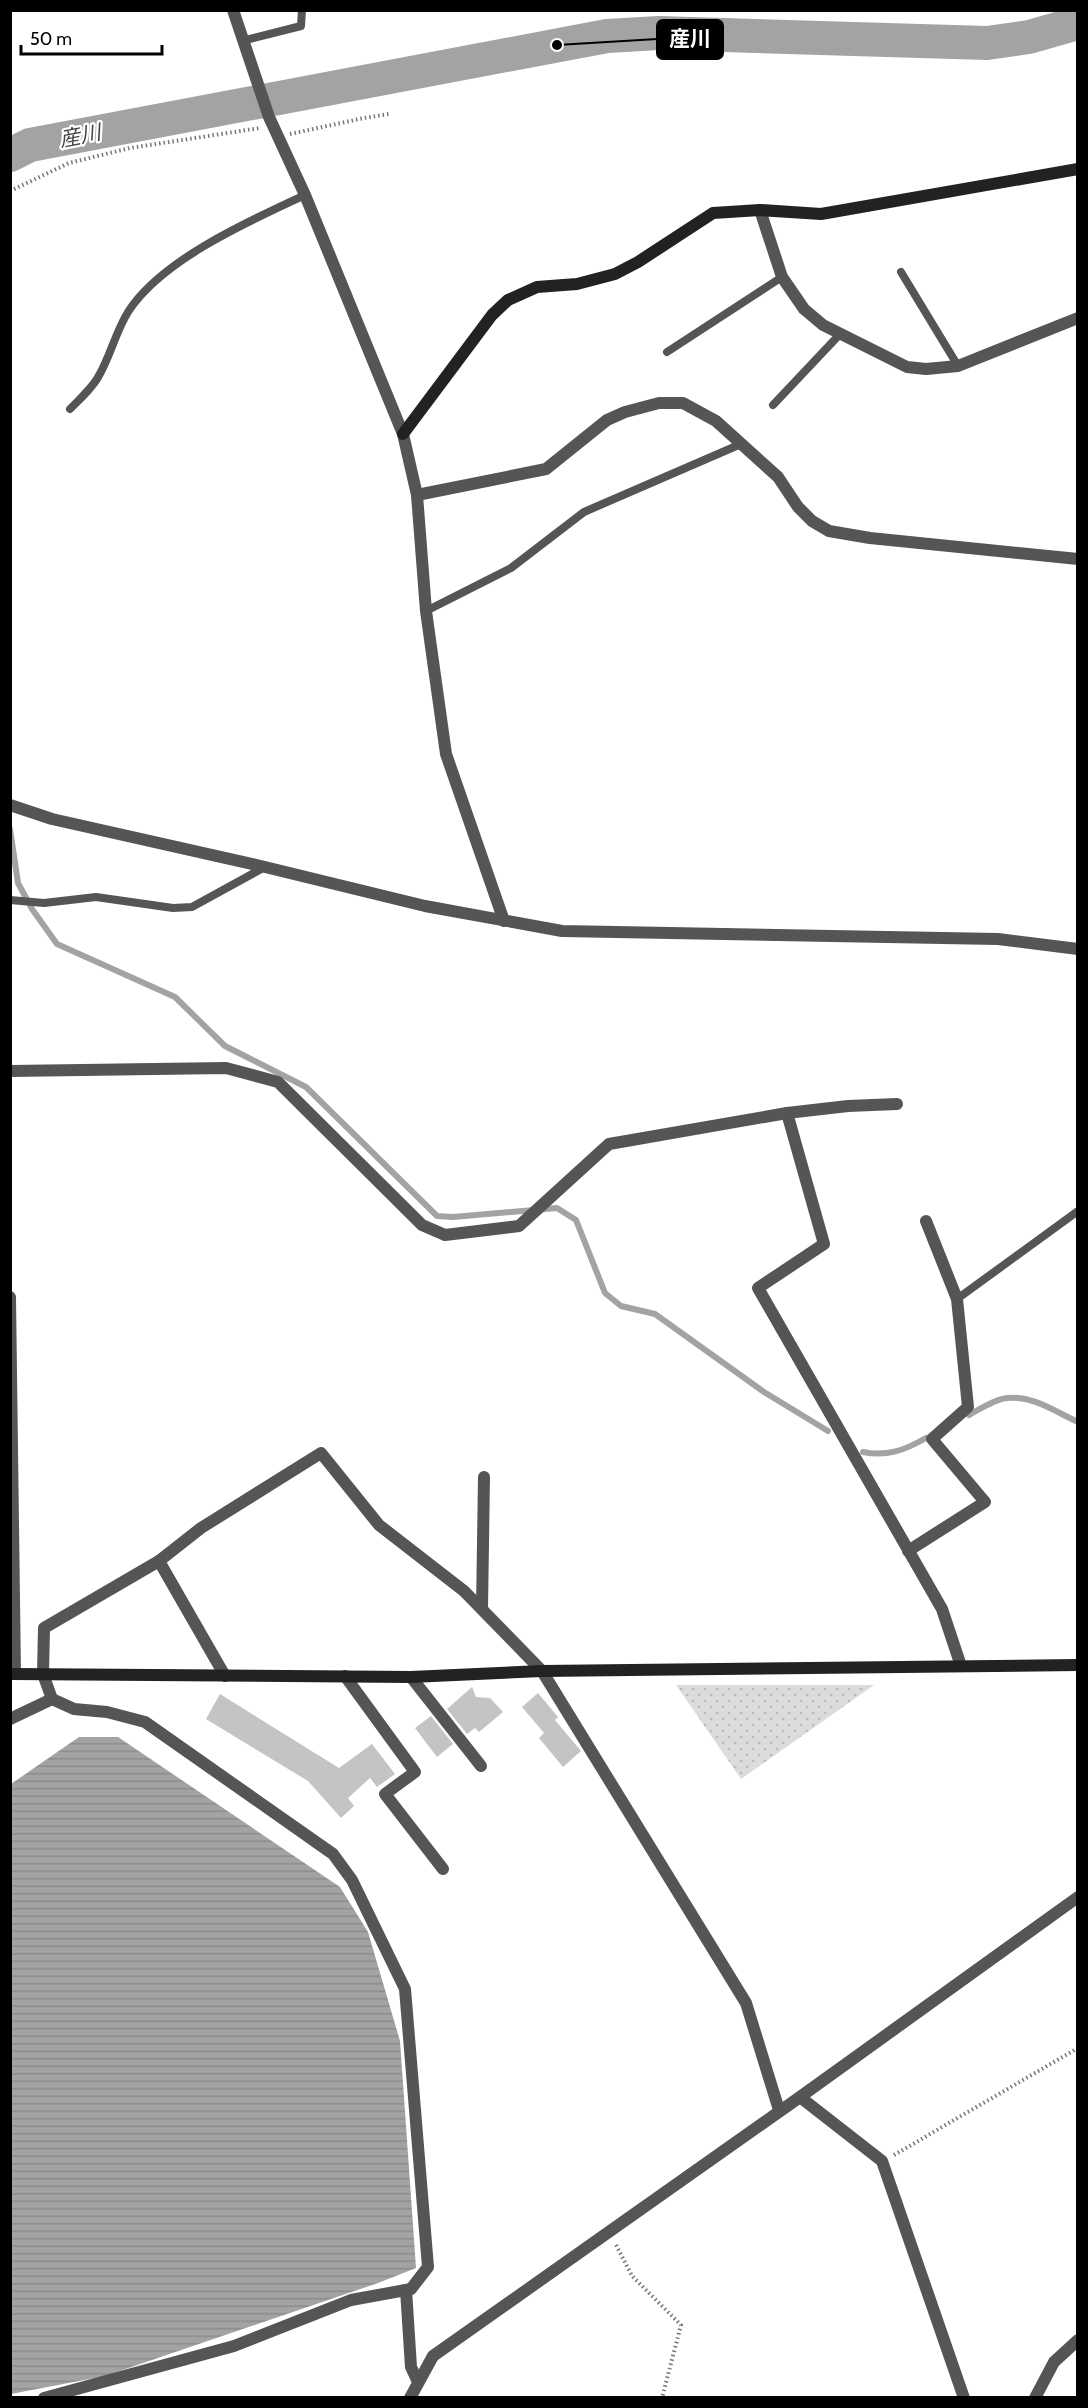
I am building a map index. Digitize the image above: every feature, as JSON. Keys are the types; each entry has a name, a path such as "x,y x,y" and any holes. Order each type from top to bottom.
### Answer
{"street":[{"path":"233,10 247,58 273,127 305,195 403,434 417,495 426,611 446,754 504,921"},
{"path":"403,434 492,315 508,300 537,287 577,284 615,274 638,262 712,213 760,210 821,214 1077,169"},
{"path":"760,210 782,277 804,309 823,325 907,367 926,369 958,366 1077,318"},
{"path":"417,495 546,469 607,420 625,412 659,403 683,403 716,422 777,477 798,507 812,522 830,531 870,538 1077,559"},
{"path":"10,806 52,819 425,906 562,931 998,939 1077,949"},
{"path":"10,1071 226,1068 278,1082 422,1225 445,1235 519,1226 609,1144 787,1113 848,1106 897,1104"},
{"path":"787,1113 824,1244 758,1288 942,1609 961,1666"},
{"path":"908,1551 985,1502 932,1439 968,1407 957,1299 926,1221"},
{"path":"10,1297 13,1674 411,1677 542,1671 1077,1665"},
{"path":"44,2397 234,2346 351,2300 411,2289 428,2267 405,1989 352,1880 333,1854 145,1722 107,1712 74,1709 52,1699 43,1674 44,1628 159,1561 201,1528 321,1453 379,1525 464,1591 542,1671 746,2003 779,2110"},
{"path":"482,1609 484,1477"},
{"path":"159,1561 225,1676"},
{"path":"345,1676 415,1772 385,1794 443,1869"},
{"path":"411,1677 481,1766"},
{"path":"10,1719 52,1699"},
{"path":"410,2397 433,2356 800,2097 1077,1897"},
{"path":"800,2097 882,2161 964,2397"},
{"path":"406,2290 411,2367 418,2382"},
{"path":"1035,2397 1054,2362 1077,2340"}],"lane":[{"path":"242,41 301,26 302,10"},
{"path":"70,409 97,380 127,313 144,291 197,249 250,220 305,195"},
{"path":"901,272 958,366"},
{"path":"667,352 782,277"},
{"path":"772,405 841,333"},
{"path":"426,611 511,568 584,512 741,444"},
{"path":"10,900 44,903 96,897 173,908 192,907 265,867"},
{"path":"957,1299 1077,1211"}],"path":[{"path":"10,191 69,163 130,148 273,127 389,114"},
{"path":"882,2161 1077,2048"},
{"path":"609,2230 632,2276 681,2325 662,2397"}],"shaded area":[{"path":"676,1685 874,1685 741,1779"},
{"path":"79,1737 118,1737 340,1887 368,1932 400,2041 416,2268 105,2376 11,2394 11,1784"}],"building":[{"path":"472,1687 476,1697 490,1698 503,1712 479,1732 475,1728 467,1734 447,1709"},
{"path":"538,1693 558,1717 555,1720 581,1751 563,1767 539,1738 544,1733 522,1707"},
{"path":"220,1694 339,1768 372,1744 395,1774 377,1787 370,1778 348,1798 354,1806 341,1818 308,1781 206,1719"},
{"path":"431,1716 453,1744 437,1757 415,1728"}],"waterway":[{"name":"産川","path":"10,155 30,145 607,36 659,33 987,43 1029,37 1078,23"},
{"path":"10,829 18,883 32,909 57,944 175,997 225,1046 306,1087 437,1216 453,1217 557,1208 576,1220 605,1293 621,1306 655,1314 764,1392 828,1431"},
{"path":"969,1415 998,1400 1016,1398 1044,1405 1078,1422"},
{"path":"863,1452 888,1453 911,1446 926,1438"}],"place":[{"name":"産川","path":"557,45"}]}
